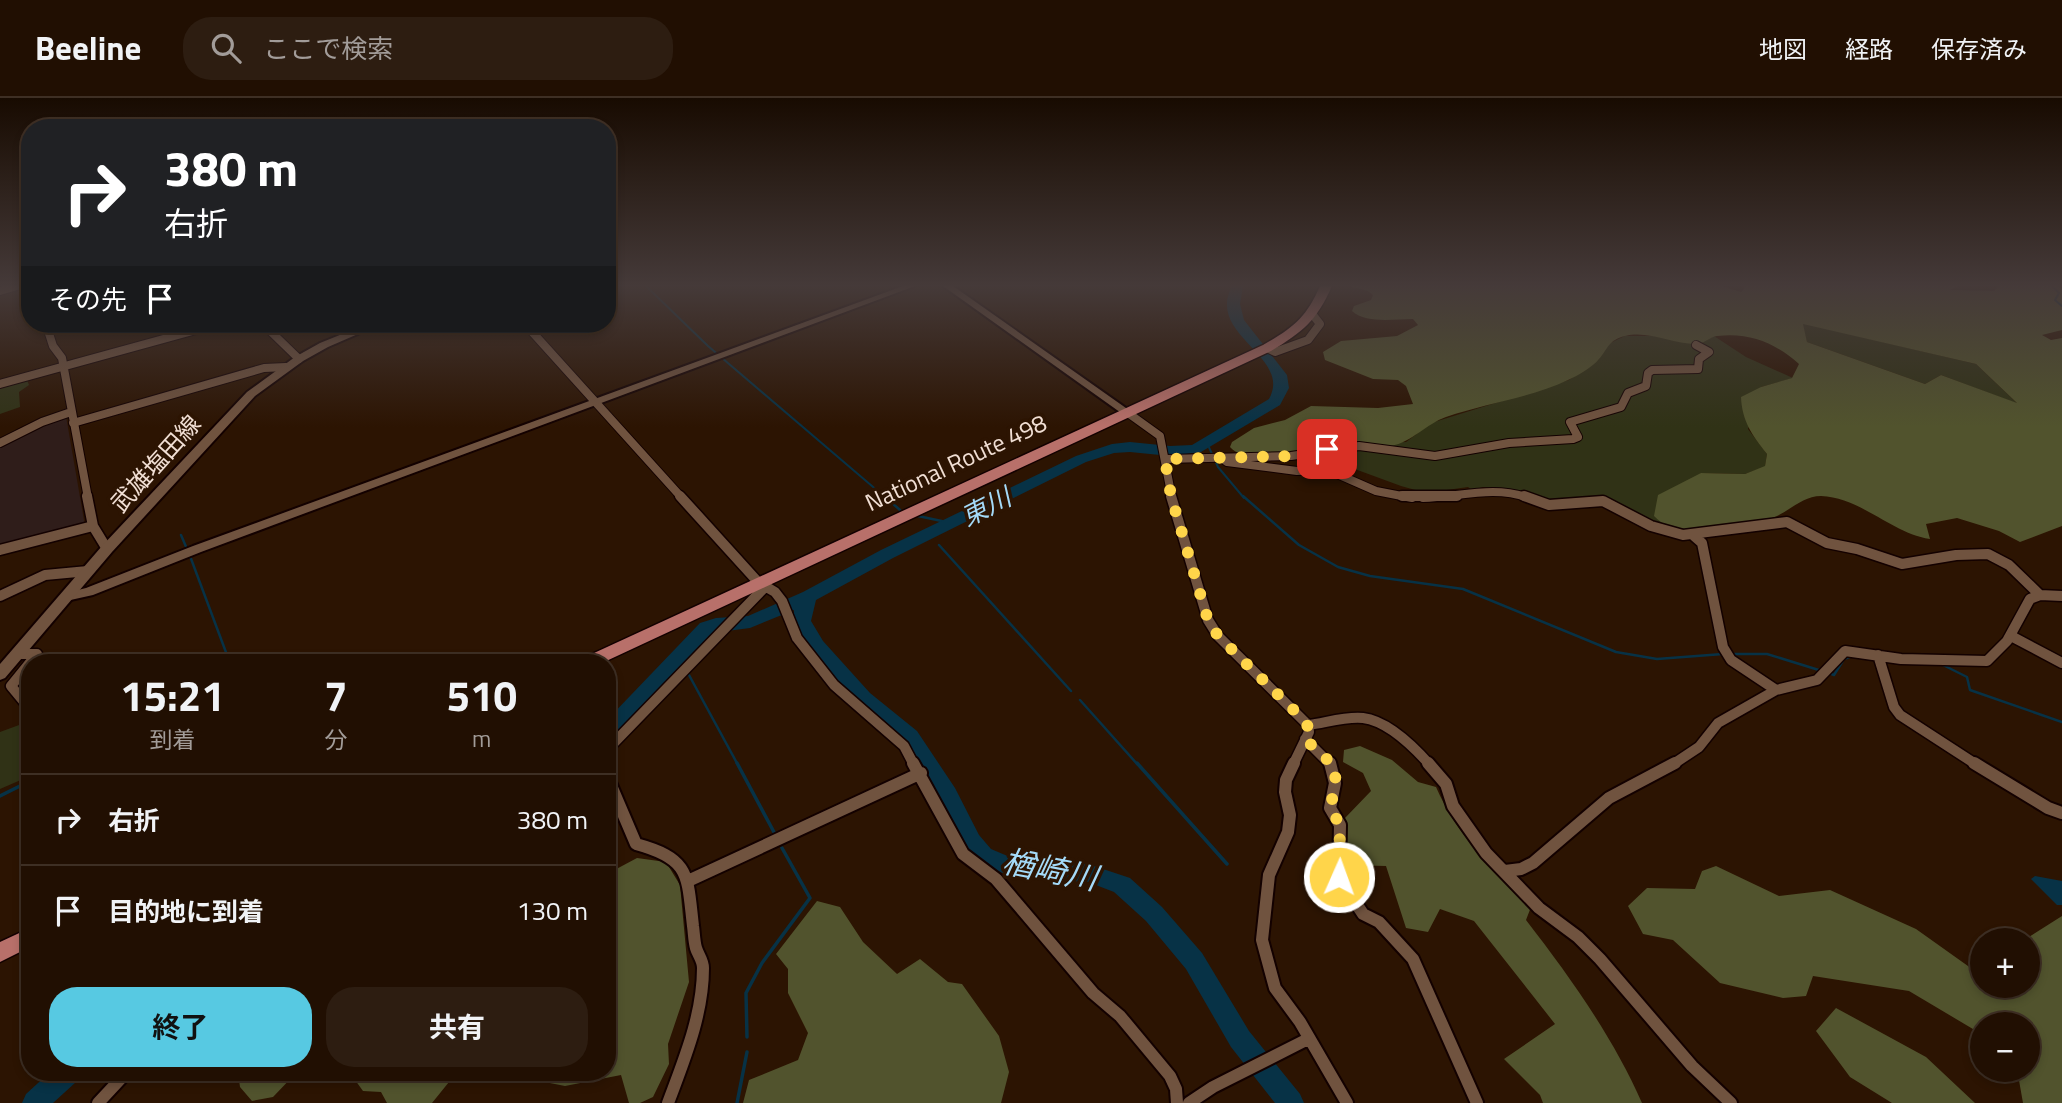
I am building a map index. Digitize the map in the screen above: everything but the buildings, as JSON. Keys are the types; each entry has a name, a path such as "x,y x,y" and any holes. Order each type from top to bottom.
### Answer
{"highway":[{"name":"National Route 498","path":"607,654 762,585 1252,355 1271,350 1295,333"},
{"path":"0,952 21,942"}],"main road":[{"name":"武雄塩田線","path":"0,674 107,549 231,413 286,367 324,345 354,333"}],"street":[{"path":"49,333 53,346 62,358 93,526 107,549"},
{"path":"0,384 63,369 187,333"},
{"path":"272,333 299,359"},
{"path":"533,333 762,585 785,606 797,638 834,685 904,746 963,854 996,879 1093,993 1120,1016 1170,1076 1178,1103"},
{"path":"66,597 89,592 784,333"},
{"path":"1014,333 1153,429 1163,443 1171,496 1208,620 1218,636 1308,725 1309,732 1286,780 1285,792 1290,816 1288,832 1269,875 1262,940 1275,988 1300,1022 1347,1103"},
{"path":"1165,457 1203,460 1304,455 1359,446 1422,455 1452,455 1509,443 1573,439 1577,437 1577,433 1570,422 1621,407 1628,393 1646,386 1648,373 1652,370 1698,369 1699,359 1709,352 1696,345"},
{"path":"1271,350 1285,362"},
{"path":"73,423 264,368 286,367"},
{"path":"0,443 42,422 71,412"},
{"path":"1223,459 1227,462 1297,471 1328,470 1376,491 1413,498 1452,497 1487,490 1516,493 1549,505 1603,500 1651,526 1682,535 1694,536 1776,522 1798,527 1837,546 1857,548 1902,564 1919,559 1948,558 1957,554 1988,554 1999,559 2040,595"},
{"path":"0,550 93,526"},
{"path":"1694,536 1702,543 1723,647 1731,660 1776,690"},
{"path":"0,596 45,575 88,571"},
{"path":"616,741 736,616 762,585"},
{"path":"1505,871 1521,869 1533,863 1609,798 1674,764 1699,747 1718,723 1776,690 1824,673 1844,651 1881,659 1987,661 1994,657 2011,636 2029,599 2040,595 2062,596"},
{"path":"2011,636 2062,663"},
{"path":"1881,659 1894,707 1905,720 2048,808 2062,813"},
{"path":"21,674 11,686 21,698"},
{"path":"1308,725 1362,718 1378,722 1418,751 1446,784 1453,806 1486,853 1539,908 1578,937 1692,1066 1731,1103"},
{"path":"1305,739 1332,765 1337,779 1330,808 1340,825 1339,877 1363,915 1379,922 1413,960 1472,1102"},
{"path":"688,881 921,773"},
{"path":"616,797 636,844 661,851 677,861 688,881 696,949 703,964 701,998 690,1043 668,1103"},
{"path":"1189,1103 1213,1087 1308,1039"},
{"path":"98,1103 119,1081"}],"shaded area":[{"path":"66,416 85,526 0,547 0,445 47,421"}],"green space":[{"path":"1403,333 1805,333 1807,342 1925,384 1941,375 2017,403 1976,364 1841,333 2050,333 2042,335 2051,340 2062,338 2062,526 2020,542 1999,531 1957,518 1926,524 1930,539 1902,530 1850,503 1821,496 1802,501 1772,518 1743,524 1687,531 1665,525 1654,516 1658,495 1701,473 1745,474 1765,466 1767,454 1749,427 1743,413 1741,397 1761,387 1792,378 1799,364 1771,345 1740,336 1717,336 1698,344 1689,344 1652,336 1625,336 1612,342 1593,365 1572,378 1539,391 1446,417 1406,441 1391,446 1338,444 1266,456 1239,453 1230,447 1232,442 1254,428 1285,420 1311,406 1378,408 1413,404 1406,386 1398,380 1373,379 1325,360 1323,352 1341,341 1397,336"},
{"path":"1805,333 1844,333 1976,364 2018,404 1941,375 1925,384 1807,342"},
{"path":"1625,336 1654,336 1700,344 1714,336 1746,357 1793,378 1761,387 1748,429 1767,454 1765,467 1745,474 1701,473 1661,527 1605,499 1547,502 1518,491 1483,487 1426,493 1352,468 1324,447 1337,444 1406,442 1431,423 1569,380 1599,359 1604,346"},
{"path":"27,380 29,385 19,392 20,407 0,414 0,385"},
{"path":"21,724 21,780 0,789 0,732"},
{"path":"1360,746 1392,760 1418,782 1436,787 1465,837 1531,907 1526,920 1590,1008 1642,1103 1543,1103 1540,1095 1504,1059 1555,1024 1474,921 1440,909 1428,932 1406,928 1386,866 1344,865 1345,818 1371,791 1363,773 1343,762 1344,750"},
{"path":"637,858 666,862 680,885 689,982 668,1044 669,1064 653,1097 640,1103 629,1103 621,1075 616,1076 616,869"},
{"path":"1716,866 1779,896 1830,890 1916,929 1970,967 1970,998 2040,998 2040,930 2062,916 2062,1103 2023,1103 2019,1082 2040,1082 2040,1012 1970,1012 1970,1027 1909,991 1813,976 1806,996 1783,998 1720,983 1673,940 1643,934 1628,906 1647,888 1695,889 1702,871"},
{"path":"817,901 840,907 863,942 897,974 920,959 948,982 962,984 999,1036 1009,1072 1001,1103 743,1103 749,1080 798,1060 808,1033 788,993 788,969 776,954"},
{"path":"1836,1008 1926,1057 1975,1103 1892,1103 1850,1077 1816,1031"},
{"path":"239,1081 288,1081 273,1097 252,1101 240,1087"},
{"path":"356,1081 452,1081 432,1103 387,1103 381,1092 363,1091"},
{"path":"540,1081 590,1081 565,1086"}],"water":[{"path":"2035,876 2062,881 2062,905 2057,905 2031,879"}],"waterway":[{"path":"694,333 886,498"},
{"name":"東川","path":"809,596 887,554 1081,459 1112,449 1130,447 1170,451 1196,449 1275,402 1282,388 1280,375 1246,333"},
{"path":"1207,443 1218,467 1244,498"},
{"path":"884,496 900,510"},
{"path":"1243,496 1299,545 1338,567 1370,576 1463,589 1616,652 1657,659 1723,654"},
{"path":"918,516 951,523"},
{"path":"181,535 187,549"},
{"path":"939,545 1071,691"},
{"path":"190,556 227,654"},
{"name":"東川","path":"616,723 706,628 716,624 750,622 809,596"},
{"name":"楢崎川","path":"809,596 802,621 817,646 863,698 910,736 948,794 971,841 983,856 1017,869 1088,873 1122,885 1154,914 1194,961 1240,1039 1291,1103"},
{"path":"1730,654 1767,654 1822,671"},
{"path":"1829,673 1834,675 1844,659 1852,656"},
{"path":"1941,664 1967,677 1970,690 2062,722"},
{"path":"689,675 738,765"},
{"path":"1080,700 1138,765"},
{"path":"737,763 775,834"},
{"path":"1137,763 1227,864"},
{"path":"0,796 21,786"},
{"path":"747,1037 746,993 762,963 810,898 782,848"},
{"path":"737,1103 747,1052"},
{"name":"東川","path":"35,1103 58,1081"}],"route":[{"path":"1327,449 1291,456 1165,459 1171,496 1212,628 1301,717 1308,725 1309,732 1305,739 1332,765 1337,779 1330,808 1340,825 1339,877"}]}
